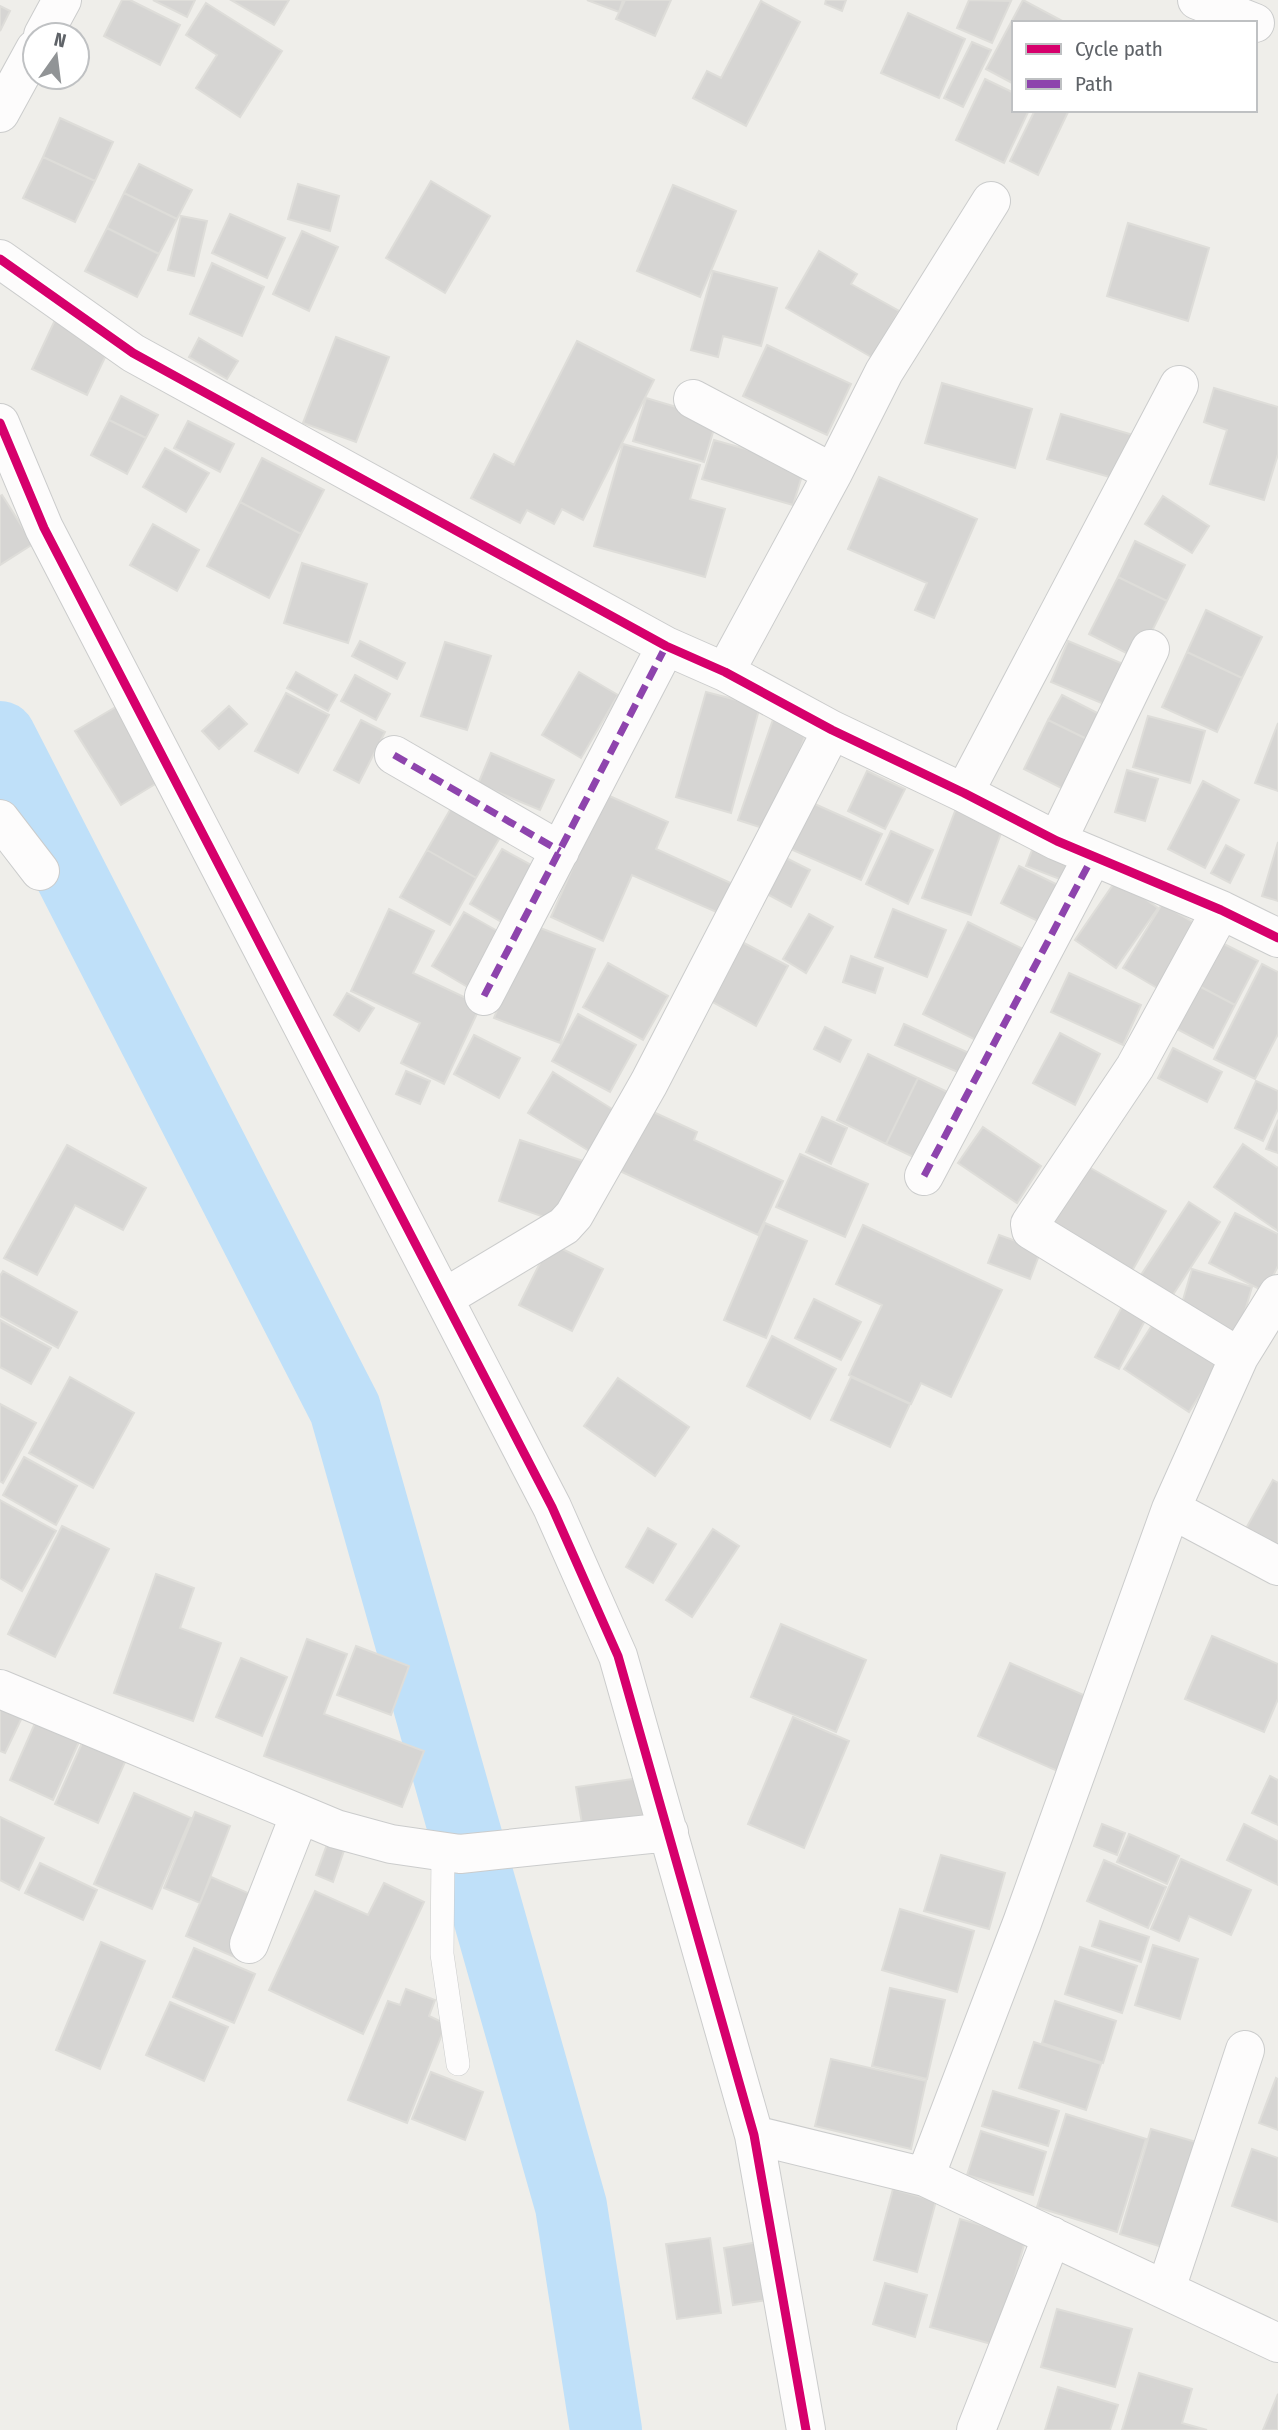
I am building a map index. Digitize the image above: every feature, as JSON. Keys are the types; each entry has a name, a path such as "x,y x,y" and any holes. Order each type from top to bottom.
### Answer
{"street":[{"path":"51,21 62,0"},
{"path":"1197,0 1250,21"},
{"path":"1257,24 1278,32"},
{"path":"0,113 21,75"},
{"path":"725,672 833,473 884,372 991,201"},
{"path":"0,259 133,353 666,646 725,672 832,730 1057,841 1222,910 1278,938"},
{"path":"964,793 1179,384"},
{"path":"693,399 833,473"},
{"path":"0,423 51,540 552,1507 618,1657 754,2135 806,2430"},
{"path":"484,996 666,646"},
{"path":"1057,841 1150,649"},
{"path":"444,1298 564,1226 574,1215 649,1083 832,730"},
{"path":"394,755 559,851"},
{"path":"0,819 40,871"},
{"path":"924,1176 1093,856"},
{"path":"1222,910 1135,1067 1030,1224 1031,1230 1239,1357"},
{"path":"925,2178 1023,1923 1171,1509 1239,1357 1278,1294"},
{"path":"1171,1509 1278,1566"},
{"path":"0,1689 336,1829 391,1844 451,1853 669,1832"},
{"path":"249,1944 300,1814"},
{"path":"1166,2289 1245,2050"},
{"path":"754,2135 925,2178 1278,2343"},
{"path":"976,2430 1052,2236"}],"lane":[{"path":"451,1853 442,1954 458,2064"}],"building":[{"path":"122,0 130,0 180,25 160,65 104,36"},
{"path":"153,0 195,0 187,17"},
{"path":"231,0 289,0 274,25"},
{"path":"587,0 623,0 619,12"},
{"path":"625,0 671,0 655,36 616,19"},
{"path":"826,0 846,0 842,11 825,4"},
{"path":"969,0 1011,1 992,43 957,28"},
{"path":"1023,0 1062,21 1012,21 1012,83 986,69"},
{"path":"761,1 800,22 746,126 693,98 707,71 721,78"},
{"path":"206,3 282,51 240,117 196,88 217,55 186,35"},
{"path":"0,6 10,11 0,31"},
{"path":"908,13 965,39 939,98 881,73"},
{"path":"972,42 991,50 963,107 944,98"},
{"path":"985,79 1012,92 1012,112 1028,112 1004,163 956,140"},
{"path":"1034,112 1068,112 1038,175 1010,161"},
{"path":"60,118 113,142 95,181 43,157"},
{"path":"43,157 95,181 75,222 23,198"},
{"path":"139,164 192,190 177,219 124,193"},
{"path":"431,181 490,216 445,293 386,258"},
{"path":"298,184 339,196 330,231 288,219"},
{"path":"673,185 736,211 700,297 637,271"},
{"path":"124,193 177,219 159,254 107,228"},
{"path":"230,214 285,238 267,278 212,253"},
{"path":"181,216 207,221 194,276 168,270"},
{"path":"1128,223 1209,248 1188,321 1107,296"},
{"path":"107,228 159,254 137,297 85,271"},
{"path":"302,231 338,247 309,311 273,294"},
{"path":"819,251 857,274 851,284 899,311 873,358 786,308"},
{"path":"212,263 264,287 242,336 190,314"},
{"path":"713,271 777,288 761,346 723,336 718,357 691,350"},
{"path":"55,320 110,347 87,395 32,369"},
{"path":"336,337 389,357 356,442 303,423"},
{"path":"199,338 238,361 227,379 189,357"},
{"path":"577,341 654,380 583,520 562,509 554,524 527,510 520,523 471,498 494,454 514,465"},
{"path":"767,345 851,384 827,435 743,396"},
{"path":"942,383 1032,409 1015,468 925,443"},
{"path":"1214,388 1278,407 1278,454 1264,500 1210,484 1227,430 1204,422"},
{"path":"121,396 158,415 146,438 109,420"},
{"path":"646,398 717,419 704,462 633,441"},
{"path":"1061,414 1140,437 1127,482 1047,459"},
{"path":"109,420 146,438 127,474 91,455"},
{"path":"188,421 234,444 220,472 174,448"},
{"path":"714,440 805,466 793,505 702,479"},
{"path":"623,444 700,465 690,499 725,509 705,577 594,546"},
{"path":"165,448 209,473 186,512 143,487"},
{"path":"262,458 324,490 301,534 240,502"},
{"path":"879,477 977,519 934,618 915,610 927,583 848,549"},
{"path":"2,495 33,544 0,565 0,496"},
{"path":"1163,496 1209,526 1192,553 1145,524"},
{"path":"240,502 301,534 269,598 207,566"},
{"path":"153,524 199,550 177,591 130,565"},
{"path":"1135,541 1185,565 1167,601 1118,577"},
{"path":"302,563 367,584 348,643 284,623"},
{"path":"1118,577 1167,601 1138,659 1089,634"},
{"path":"1206,610 1262,637 1242,678 1187,652"},
{"path":"360,641 405,663 397,679 352,656"},
{"path":"1068,641 1128,666 1111,707 1051,682"},
{"path":"445,642 491,656 467,730 421,716"},
{"path":"1187,652 1242,678 1217,732 1162,707"},
{"path":"296,672 337,695 328,711 287,688"},
{"path":"579,672 618,695 581,758 542,735"},
{"path":"355,675 390,694 376,720 341,701"},
{"path":"706,692 760,706 731,813 676,797"},
{"path":"286,693 329,715 298,773 255,751"},
{"path":"1062,695 1109,719 1097,744 1048,720"},
{"path":"119,705 165,778 121,805 75,731"},
{"path":"229,706 247,724 219,749 202,731"},
{"path":"776,711 810,722 772,831 738,820"},
{"path":"1148,716 1205,731 1190,783 1133,767"},
{"path":"361,720 385,732 359,783 334,770"},
{"path":"1048,720 1097,744 1071,793 1024,769"},
{"path":"1278,723 1278,791 1255,783"},
{"path":"491,753 554,780 540,810 478,784"},
{"path":"1127,770 1158,779 1145,821 1115,812"},
{"path":"867,771 905,789 885,829 848,811"},
{"path":"1203,781 1239,800 1205,868 1168,849"},
{"path":"605,794 668,822 656,849 735,885 721,914 632,875 603,941 551,917"},
{"path":"458,796 508,824 476,878 427,850"},
{"path":"808,801 882,834 861,880 786,847"},
{"path":"957,806 1004,825 971,915 922,898"},
{"path":"891,831 933,850 908,904 866,884"},
{"path":"1278,842 1278,901 1262,896"},
{"path":"1034,845 1078,861 1070,883 1026,866"},
{"path":"1226,845 1244,855 1230,883 1211,873"},
{"path":"502,849 544,872 512,928 470,904"},
{"path":"427,850 476,878 450,925 400,897"},
{"path":"786,858 810,870 791,907 767,894"},
{"path":"1019,866 1066,889 1048,926 1001,903"},
{"path":"1117,879 1158,908 1116,968 1075,940"},
{"path":"1162,904 1203,928 1164,992 1123,968"},
{"path":"389,909 434,931 413,973 481,1005 444,1084 401,1063 420,1023 351,991"},
{"path":"893,909 946,930 927,977 875,957"},
{"path":"464,912 508,937 476,992 432,966"},
{"path":"809,914 833,927 806,973 783,959"},
{"path":"968,922 1029,952 984,1044 923,1014"},
{"path":"530,924 595,949 560,1043 494,1018"},
{"path":"742,942 788,966 756,1026 711,1001"},
{"path":"1222,943 1258,961 1235,1005 1199,986"},
{"path":"851,956 883,968 875,993 843,982"},
{"path":"608,963 668,996 643,1040 583,1007"},
{"path":"1262,964 1278,972 1278,1034 1255,1079 1214,1059"},
{"path":"1069,973 1141,1005 1123,1045 1051,1012"},
{"path":"1199,986 1235,1005 1213,1048 1177,1029"},
{"path":"347,993 374,1008 359,1031 334,1015"},
{"path":"578,1014 636,1045 610,1092 552,1061"},
{"path":"904,1024 969,1053 960,1073 895,1045"},
{"path":"825,1027 851,1040 840,1062 814,1049"},
{"path":"1060,1033 1100,1054 1075,1105 1033,1083"},
{"path":"474,1035 520,1058 499,1098 454,1074"},
{"path":"1173,1048 1222,1072 1207,1102 1158,1078"},
{"path":"868,1054 918,1078 886,1144 837,1120"},
{"path":"406,1071 430,1081 420,1104 396,1094"},
{"path":"553,1072 620,1114 594,1154 528,1113"},
{"path":"918,1078 958,1097 926,1163 886,1144"},
{"path":"1256,1081 1278,1091 1278,1109 1263,1141 1235,1128"},
{"path":"638,1105 697,1132 694,1140 783,1181 758,1235 609,1166"},
{"path":"822,1117 847,1128 831,1164 806,1152"},
{"path":"1278,1120 1278,1153 1266,1149"},
{"path":"983,1127 1041,1166 1017,1203 958,1163"},
{"path":"520,1140 583,1161 561,1223 499,1201"},
{"path":"1243,1144 1278,1168 1278,1231 1214,1187"},
{"path":"67,1145 146,1188 123,1230 75,1205 37,1275 4,1258"},
{"path":"800,1154 868,1184 845,1237 776,1207"},
{"path":"1080,1162 1166,1211 1128,1278 1042,1230"},
{"path":"1189,1202 1220,1222 1169,1301 1137,1281"},
{"path":"1235,1213 1278,1234 1278,1266 1265,1292 1209,1263"},
{"path":"765,1223 807,1241 766,1338 724,1320"},
{"path":"863,1225 1002,1290 951,1397 921,1383 911,1404 849,1375 882,1305 836,1284"},
{"path":"999,1235 1041,1250 1030,1279 988,1263"},
{"path":"550,1243 603,1269 572,1331 519,1305"},
{"path":"1192,1269 1252,1287 1238,1335 1178,1317"},
{"path":"3,1271 77,1312 58,1348 0,1316 0,1276"},
{"path":"814,1299 861,1322 841,1360 795,1338"},
{"path":"1124,1303 1148,1315 1119,1369 1095,1357"},
{"path":"1158,1316 1223,1358 1189,1412 1124,1369"},
{"path":"0,1320 51,1348 31,1384 0,1367"},
{"path":"772,1336 836,1369 810,1419 747,1386"},
{"path":"70,1377 134,1413 93,1488 29,1453"},
{"path":"851,1377 910,1404 890,1447 831,1420"},
{"path":"618,1378 689,1427 655,1476 584,1426"},
{"path":"0,1404 36,1423 3,1483 0,1481"},
{"path":"24,1457 77,1486 56,1525 3,1495"},
{"path":"1273,1480 1278,1483 1278,1552 1244,1532"},
{"path":"0,1500 56,1531 22,1591 0,1578"},
{"path":"62,1526 109,1549 55,1657 8,1634"},
{"path":"648,1528 676,1544 653,1583 626,1567"},
{"path":"713,1529 739,1546 692,1617 666,1600"},
{"path":"156,1574 194,1588 180,1628 221,1643 193,1721 114,1693"},
{"path":"781,1624 866,1660 836,1732 751,1697"},
{"path":"1212,1636 1278,1664 1278,1699 1264,1732 1185,1699"},
{"path":"307,1639 347,1654 324,1714 424,1751 402,1807 264,1756"},
{"path":"356,1646 409,1666 391,1715 337,1695"},
{"path":"241,1658 287,1677 262,1736 216,1717"},
{"path":"1010,1663 1095,1700 1062,1773 978,1736"},
{"path":"0,1691 28,1705 5,1753 0,1751"},
{"path":"39,1714 83,1733 53,1800 10,1780"},
{"path":"793,1717 849,1741 804,1848 748,1824"},
{"path":"86,1734 129,1753 98,1823 55,1804"},
{"path":"1270,1776 1278,1780 1278,1825 1252,1813"},
{"path":"640,1778 647,1827 584,1836 576,1787"},
{"path":"134,1793 191,1818 152,1909 94,1884"},
{"path":"195,1812 230,1826 200,1903 164,1888"},
{"path":"0,1817 44,1838 19,1890 0,1880"},
{"path":"1102,1824 1125,1833 1117,1855 1094,1846"},
{"path":"1244,1824 1278,1841 1278,1885 1227,1860"},
{"path":"1129,1834 1179,1856 1167,1884 1117,1862"},
{"path":"330,1836 347,1842 333,1882 316,1875"},
{"path":"941,1855 1005,1873 989,1929 924,1911"},
{"path":"1181,1859 1251,1890 1231,1935 1189,1916 1179,1941 1151,1929"},
{"path":"1104,1860 1166,1887 1148,1928 1087,1901"},
{"path":"40,1863 97,1890 83,1920 25,1893"},
{"path":"211,1877 264,1900 239,1959 186,1936"},
{"path":"384,1883 424,1902 363,2034 269,1990 315,1891 368,1915"},
{"path":"900,1909 974,1931 957,1992 882,1970"},
{"path":"1100,1921 1149,1937 1141,1962 1092,1946"},
{"path":"101,1942 145,1961 100,2069 56,2050"},
{"path":"1153,1945 1198,1959 1180,2019 1135,2005"},
{"path":"1080,1947 1137,1966 1122,2013 1065,1994"},
{"path":"194,1948 255,1974 234,2023 173,1997"},
{"path":"890,1988 945,2000 927,2079 872,2066"},
{"path":"406,1989 435,2000 429,2016 446,2024 407,2123 348,2100 388,2001 400,2005"},
{"path":"1055,2001 1116,2021 1103,2063 1042,2043"},
{"path":"170,2002 228,2027 204,2081 146,2055"},
{"path":"1034,2042 1101,2064 1086,2110 1019,2088"},
{"path":"831,2059 926,2081 911,2149 815,2126"},
{"path":"431,2072 483,2092 465,2140 412,2119"},
{"path":"1276,2078 1278,2079 1278,2130 1259,2123"},
{"path":"993,2091 1059,2111 1048,2146 982,2126"},
{"path":"1066,2114 1146,2139 1117,2232 1037,2207"},
{"path":"1151,2129 1203,2144 1172,2250 1120,2234"},
{"path":"981,2131 1046,2152 1033,2195 967,2175"},
{"path":"1252,2149 1278,2158 1278,2222 1232,2206"},
{"path":"893,2189 936,2201 917,2272 874,2260"},
{"path":"960,2219 1026,2238 995,2345 930,2327"},
{"path":"710,2238 721,2313 677,2319 666,2244"},
{"path":"758,2242 767,2300 733,2305 724,2248"},
{"path":"885,2283 927,2295 915,2337 873,2324"},
{"path":"1057,2309 1132,2329 1115,2387 1041,2367"},
{"path":"1139,2373 1192,2389 1182,2423 1207,2430 1122,2430"},
{"path":"1058,2387 1118,2405 1110,2430 1045,2430"},
{"path":"1278,2394 1278,2430 1263,2430"}],"waterway":[{"path":"0,737 345,1409 571,2206 606,2430"}],"marked path":[{"path":"484,996 666,646"},
{"path":"394,755 560,851"},
{"path":"924,1176 1093,856"}],"cycle path":[{"path":"0,259 133,353 666,646 725,672 832,730 1057,841 1221,910 1278,938"},
{"path":"0,423 44,528 552,1507 618,1656 754,2135 806,2430"}]}
